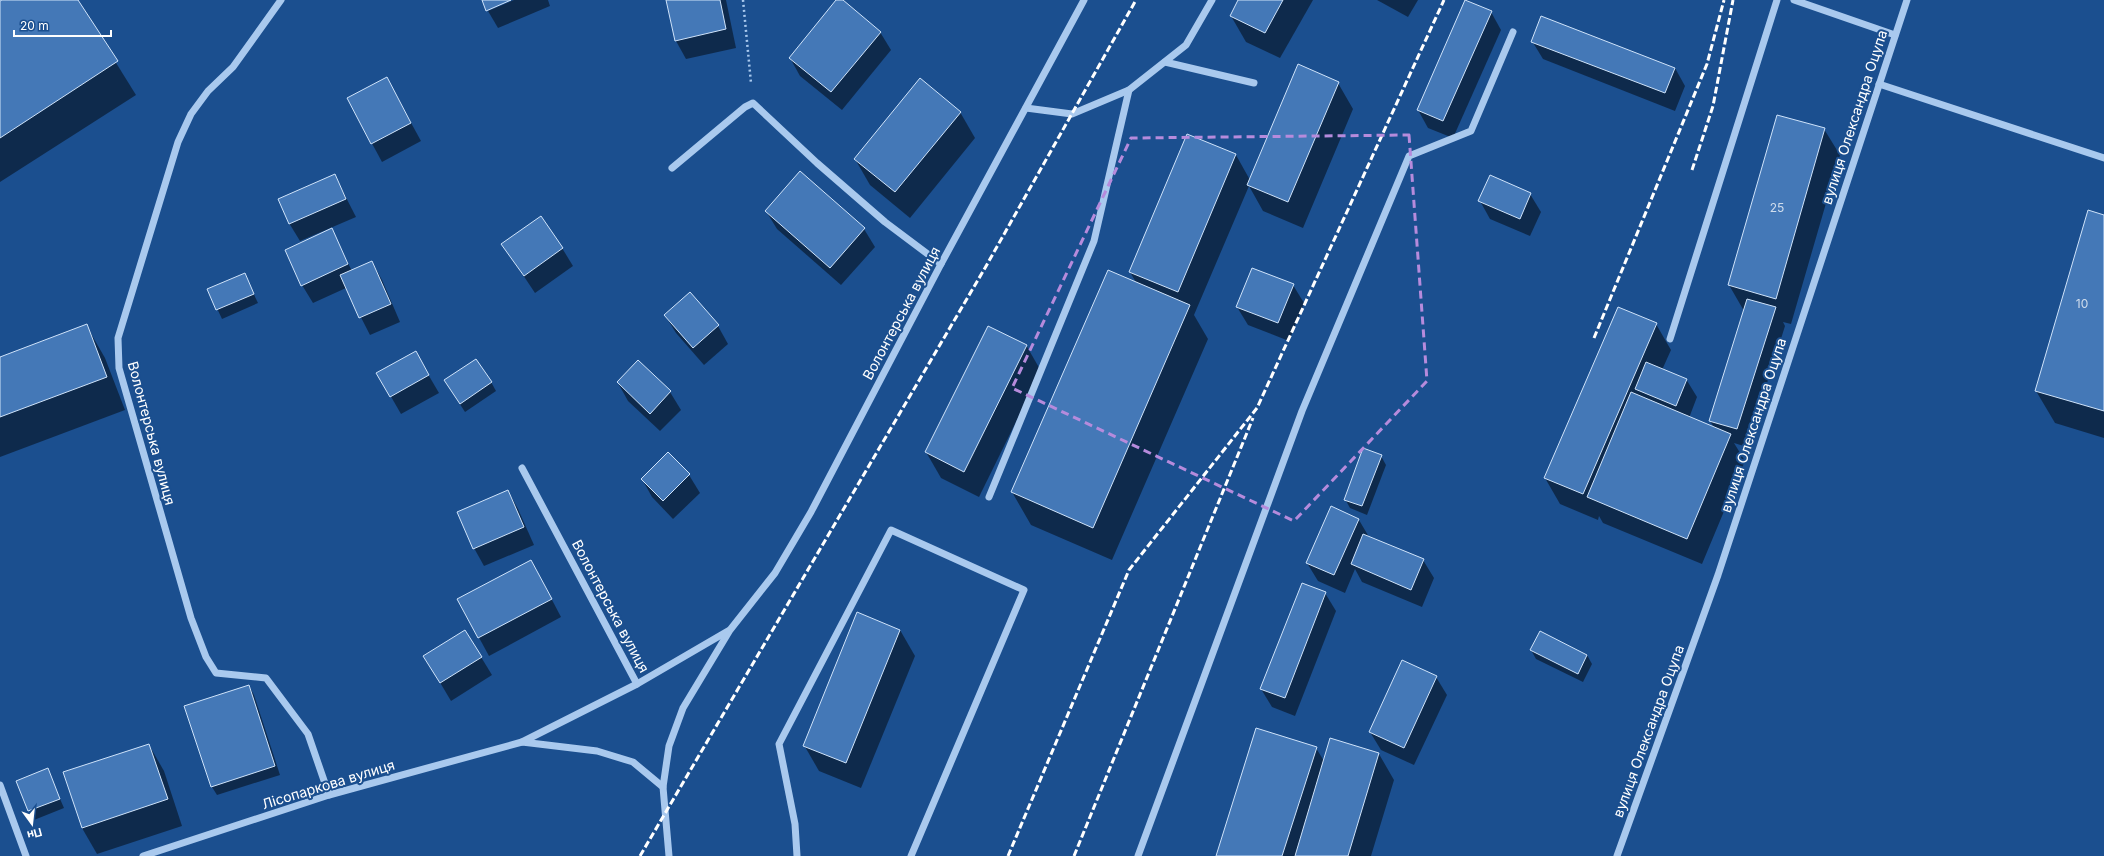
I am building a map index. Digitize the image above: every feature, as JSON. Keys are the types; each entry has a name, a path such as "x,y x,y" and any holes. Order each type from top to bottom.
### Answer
{"street":[{"name":"Волонтерська вулиця","path":"280,0 233,67 208,91 191,114 178,142 118,338 119,368 186,603 206,657 216,673 266,678 308,734 329,795"},
{"name":"Волонтерська вулиця","path":"669,856 662,788 669,746 683,708 730,630 775,573 807,519 941,264 1084,0"},
{"path":"1026,108 1072,114 1129,90 1186,45 1212,0"},
{"path":"1670,339 1777,0"},
{"path":"1794,0 1895,35"},
{"name":"вулиця Олександра Оцупа","path":"1617,856 1718,575 1907,0"},
{"path":"1138,856 1302,412 1409,156 1471,131 1513,32"},
{"path":"1165,62 1254,83"},
{"path":"1879,84 2104,158"},
{"path":"989,497 1094,241 1129,90"},
{"path":"672,168 745,107 753,103 817,163 885,222 941,264"},
{"name":"Волонтерська вулиця","path":"522,468 637,684 730,630"},
{"path":"797,856 795,824 779,744 891,530 1024,590 911,856"},
{"name":"Лісопаркова вулиця","path":"143,856 329,795 522,742 637,684"},
{"name":"Лісопаркова вулиця","path":"522,742 597,751 633,762 662,788"},
{"path":"0,784 26,856"}],"path":[{"path":"743,0 753,103"}],"highlighted area":[{"path":"1409,135 1427,381 1294,521 1012,388 1131,138"}],"building":[{"path":"78,0 118,61 0,138 0,1"},
{"path":"482,0 511,0 486,11"},
{"path":"666,0 720,0 726,29 675,41"},
{"path":"836,0 843,0 881,32 831,92 789,58"},
{"path":"1238,0 1283,0 1265,33 1230,16"},
{"path":"1465,0 1492,11 1443,121 1417,110"},
{"path":"1541,16 1675,68 1665,93 1531,42"},
{"path":"1298,64 1339,82 1288,202 1247,185"},
{"path":"387,77 411,123 371,144 347,98"},
{"path":"920,78 961,112 895,192 854,159"},
{"path":"1777,115 1825,128 1776,299 1728,285"},
{"path":"1187,134 1236,154 1178,292 1129,272"},
{"path":"800,171 865,228 830,268 765,211"},
{"path":"335,174 346,199 289,224 278,199"},
{"path":"1490,175 1531,193 1520,219 1478,201"},
{"path":"2088,210 2104,215 2104,411 2035,391"},
{"path":"541,216 563,248 524,276 501,244"},
{"path":"332,228 348,264 301,286 285,250"},
{"path":"372,261 391,304 359,318 340,275"},
{"path":"1252,268 1294,284 1278,323 1236,307"},
{"path":"1108,270 1190,305 1093,528 1011,492"},
{"path":"245,273 254,294 216,310 207,289"},
{"path":"690,292 719,325 693,348 664,315"},
{"path":"1747,299 1776,307 1737,429 1709,421"},
{"path":"1618,307 1657,323 1583,494 1544,478"},
{"path":"87,324 107,377 0,417 0,357"},
{"path":"988,326 1027,345 964,472 925,452"},
{"path":"416,351 429,375 390,397 376,373"},
{"path":"476,359 492,382 460,404 444,380"},
{"path":"638,360 671,391 650,414 617,382"},
{"path":"1646,362 1687,379 1676,406 1635,389"},
{"path":"1631,392 1731,434 1687,539 1587,497"},
{"path":"1363,448 1382,455 1362,506 1344,500"},
{"path":"668,452 690,474 663,501 641,479"},
{"path":"508,490 524,527 473,549 457,512"},
{"path":"1331,506 1359,519 1334,575 1306,563"},
{"path":"1363,534 1424,559 1411,590 1351,564"},
{"path":"531,560 552,599 478,638 457,599"},
{"path":"1302,583 1326,592 1285,698 1260,689"},
{"path":"857,612 900,630 846,763 803,746"},
{"path":"465,630 482,657 440,683 423,656"},
{"path":"1540,631 1587,655 1578,674 1530,650"},
{"path":"1402,660 1437,676 1404,748 1369,732"},
{"path":"249,685 275,766 211,787 184,706"},
{"path":"1256,728 1317,747 1282,856 1216,856"},
{"path":"1330,738 1379,753 1348,856 1295,856"},
{"path":"149,744 168,799 82,828 63,772"},
{"path":"48,768 60,799 28,811 16,781"}],"railway":[{"path":"640,856 985,268 1136,0"},
{"path":"1008,856 1129,570 1257,408 1444,0"},
{"path":"1594,338 1707,64 1724,0"},
{"path":"1692,170 1713,106 1733,0"},
{"path":"1074,856 1253,418"}]}
